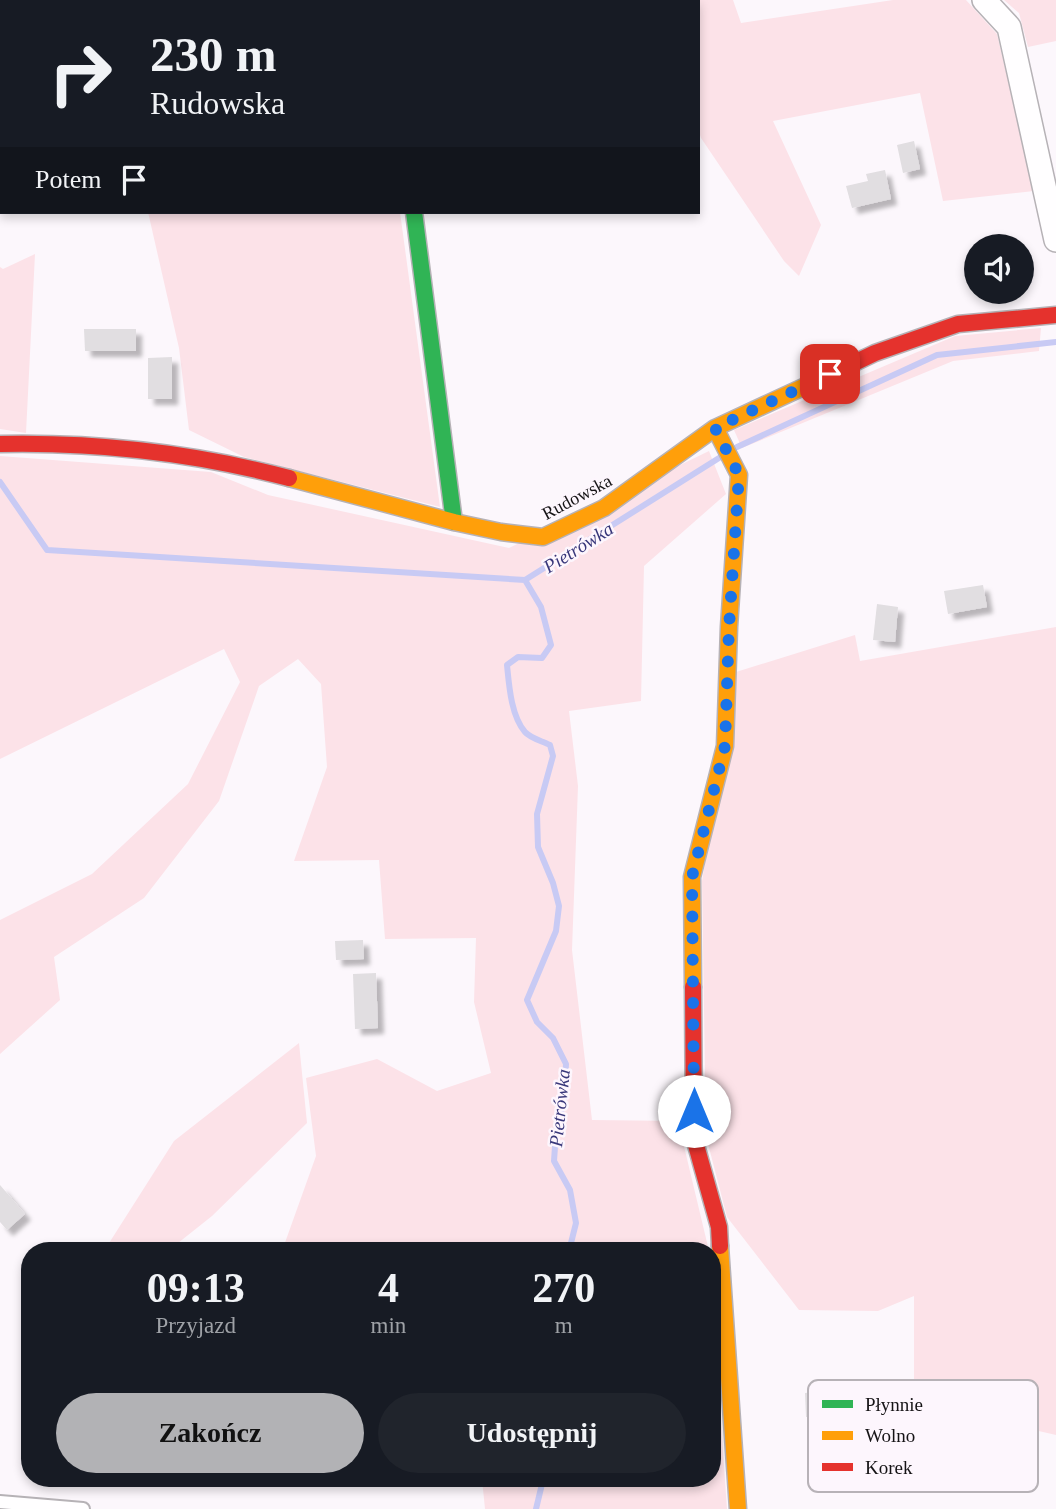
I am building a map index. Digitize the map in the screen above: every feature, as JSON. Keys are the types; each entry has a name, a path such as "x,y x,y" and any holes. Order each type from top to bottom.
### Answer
{"street":[{"path":"984,0 1009,27 1056,240"},
{"path":"414,214 454,522"},
{"name":"Rudowska","path":"0,444 40,443 166,452 240,465 454,522 543,537 604,508 715,428 875,353 958,324 1056,314"},
{"path":"715,428 739,475 729,627 725,746 692,877 694,1138 719,1227 720,1242"},
{"path":"721,1257 738,1509"}],"lane":[{"path":"0,1502 83,1509"}],"shaded area":[{"path":"700,0 733,0 741,23 893,0 966,0 997,34 1034,191 943,201 920,93 773,121 821,225 799,276 784,261 701,138"},
{"path":"1004,0 1056,0 1056,41 1028,47 1019,13"},
{"path":"148,214 400,214 440,507 244,457 189,430 179,348"},
{"path":"35,254 26,433 0,429 0,267 3,269"},
{"path":"1041,328 1039,351 953,361 742,448 734,430 955,336"},
{"path":"709,451 726,494 644,566 641,701 569,711 578,786 572,950 592,1120 678,1121 707,1242 285,1242 316,1156 306,1078 377,1059 437,1091 491,1073 474,1002 476,938 385,939 379,860 294,861 327,767 321,684 298,659 259,686 219,801 144,898 54,957 60,1000 0,1054 0,920 92,874 188,784 240,682 224,649 0,759 0,456 211,472 268,495 509,548"},
{"path":"1056,627 1056,1435 1038,1431 1038,1380 914,1380 914,1296 878,1311 799,1310 727,1217 706,1136 702,881 736,672 855,635 860,661"},
{"path":"299,1043 307,1123 212,1216 179,1242 110,1242 174,1141"},
{"path":"721,1422 727,1509 485,1509 483,1487 721,1487"}],"building":[{"path":"914,141 920,169 903,173 897,145"},
{"path":"885,170 891,199 852,208 846,186 868,181 866,174"},
{"path":"84,329 136,329 136,351 85,351"},
{"path":"172,357 172,399 148,399 148,358"},
{"path":"983,585 987,607 948,614 944,591"},
{"path":"877,604 898,607 895,642 873,640"},
{"path":"363,940 364,959 336,960 335,941"},
{"path":"376,973 378,1028 355,1029 353,974"},
{"path":"0,1185 25,1214 7,1230 0,1222"},
{"path":"805,1393 808,1393 808,1417 806,1417"}],"waterway":[{"name":"Pietrówka","path":"737,447 937,355 1056,342"},
{"name":"Pietrówka","path":"525,580 719,458"},
{"path":"0,482 47,550 525,580"},
{"name":"Pietrówka","path":"525,580 541,607 551,645 542,658 518,657 507,665 512,700 520,725 530,736 550,745 553,756 537,814 538,847 559,906 556,931 527,1000 537,1022 553,1038 566,1064 564,1100 556,1132 554,1161 570,1190 576,1223 571,1242"},
{"name":"Pietrówka","path":"536,1509 541,1487"}],"traffic: fast":[{"path":"414,214 454,522"}],"traffic: slow":[{"path":"289,478 454,522 543,537 604,508 715,428 827,376"},
{"path":"693,987 692,877 725,746 729,627 739,475 715,428"},
{"path":"721,1261 738,1509"}],"traffic: jam":[{"path":"827,376 875,353 958,324 1056,315"},
{"path":"0,444 73,445 146,451 218,462 289,478"},
{"path":"693,987 694,1138 719,1227 720,1242"}],"route":[{"path":"694,1111 692,877 725,746 729,627 739,475 715,428 830,374"}]}
